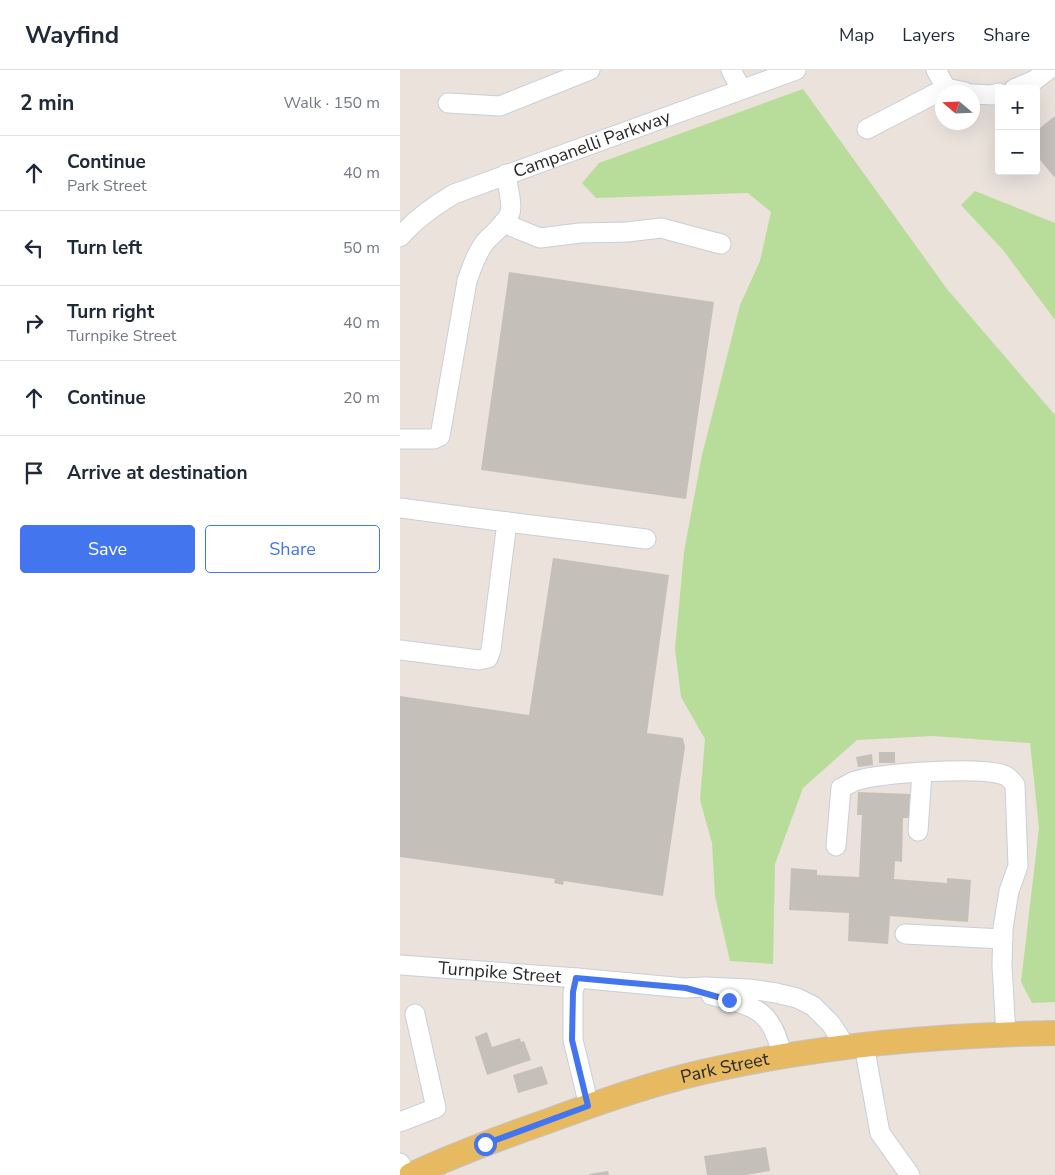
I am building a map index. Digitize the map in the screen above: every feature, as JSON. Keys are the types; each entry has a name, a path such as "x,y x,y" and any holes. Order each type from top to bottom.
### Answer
{"main road":[{"name":"Park Street","path":"411,1175 464,1151 620,1094 722,1068 782,1056 855,1046 1006,1034 1055,1033"}],"street":[{"path":"448,103 500,106 590,70"},
{"path":"731,70 741,90"},
{"name":"Campanelli Parkway","path":"400,237 408,227 431,208 454,194 796,70"},
{"path":"936,70 944,85"},
{"path":"1023,85 1048,70"},
{"path":"867,129 935,94"},
{"path":"980,94 995,94"},
{"path":"400,439 434,439 440,436 467,281 477,254 510,215 511,209 506,174"},
{"path":"503,223 540,238 580,233 626,232 661,228 721,244"},
{"path":"400,508 646,539"},
{"path":"400,650 480,660 488,658 491,650 507,522"},
{"path":"836,846 841,788 854,781 876,776 922,773 989,771 1006,775 1015,785 1018,866 1009,891 1003,928 1002,966 1006,1034"},
{"path":"918,831 922,773"},
{"path":"905,934 1003,939"},
{"name":"Turnpike Street","path":"400,965 686,988 705,986 749,989 797,998 813,1006 855,1046"},
{"path":"576,978 573,992 572,1040 588,1106"},
{"path":"686,988 744,1004 759,1011 770,1021 778,1035 782,1056"},
{"path":"400,1122 436,1108 415,1014"},
{"path":"855,1046 880,1133 910,1175"},
{"path":"400,1162 405,1175"}],"green space":[{"path":"803,89 947,289 1055,415 1055,1002 1032,1003 1021,982 1039,828 1030,743 933,736 857,740 803,788 775,864 773,964 730,961 715,896 712,843 700,800 705,739 681,697 675,649 684,552 702,455 740,305 760,261 771,212 748,193 596,198 582,183 599,163"},
{"path":"975,191 1055,223 1055,320 1003,250 961,205"}],"building":[{"path":"1055,116 1055,178 1040,160 1040,128"},
{"path":"509,272 714,302 686,499 481,470"},
{"path":"553,558 669,575 647,733 683,738 685,747 663,896 564,881 563,885 554,883 555,879 400,857 400,696 529,715"},
{"path":"879,752 895,752 895,763 879,763"},
{"path":"872,754 873,765 858,767 856,757"},
{"path":"858,792 910,794 909,818 903,818 902,862 895,861 894,879 947,883 947,878 971,880 968,922 890,916 888,944 848,941 849,913 789,910 791,868 817,870 817,875 859,877 862,815 857,815"},
{"path":"487,1032 492,1047 520,1038 521,1042 524,1041 531,1060 487,1075 475,1037"},
{"path":"542,1066 548,1084 518,1093 513,1075"},
{"path":"766,1147 770,1171 746,1175 707,1175 704,1156"},
{"path":"608,1171 609,1175 589,1174"}],"route":[{"path":"485,1144 588,1106 572,1040 573,992 576,978 686,988 729,1000"}]}
